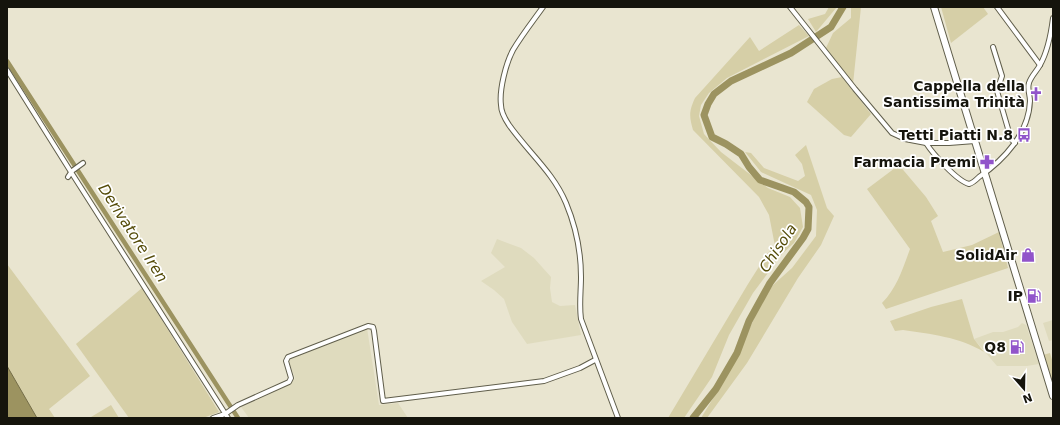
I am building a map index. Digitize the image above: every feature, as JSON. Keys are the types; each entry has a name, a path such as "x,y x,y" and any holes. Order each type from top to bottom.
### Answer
{"main road":[{"path":"934,7 1053,396"}],"street":[{"path":"543,7 513,50 502,84 501,106 509,125 545,168 560,190 572,218 580,249 580,319 618,418"},
{"path":"790,7 892,132 905,139 926,143 949,144 975,141"},
{"path":"997,7 1040,65"},
{"path":"926,143 932,152 949,169 965,183 969,184 1003,158 1015,143 1026,122 1030,101 1028,88 1029,82 1040,65 1050,40 1053,18"},
{"path":"993,47 1002,76 997,91 1011,138 1015,143"},
{"path":"7,70 70,173 228,418"},
{"path":"70,173 83,163"},
{"path":"213,418 225,414 238,405 289,382 291,378 286,361 288,357 368,326 373,327 374,331 383,401 544,381 580,368 595,360"}],"shaded area":[{"path":"829,7 837,7 816,32 808,19 825,14"},
{"path":"851,7 861,7 853,84 826,48 833,33 851,18"},
{"path":"941,7 983,7 988,14 951,43"},
{"path":"799,25 809,36 727,78 709,93 701,105 699,116 704,134 721,152 768,188 790,197 800,208 803,227 794,243 782,254 753,293 729,335 712,377 684,418 668,418 748,284 767,254 775,246 769,215 759,197 693,130 690,114 695,98 750,37 759,51"},
{"path":"842,77 871,114 851,137 844,135 807,102 814,89 832,79"},
{"path":"806,145 827,208 834,216 821,245 798,278 747,363 707,418 701,418 728,374 762,302 773,285 792,268 816,236 817,210 811,195 761,172 745,152 751,153 764,168 798,181 805,176 802,164 795,155"},
{"path":"899,165 926,197 938,216 931,221 943,252 972,245 999,232 1008,268 886,309 882,303 896,284 910,249 867,189"},
{"path":"497,239 521,248 534,258 551,277 550,288 552,302 560,306 575,305 581,335 527,344 512,322 504,299 481,281 505,267 491,253"},
{"path":"7,264 90,376 49,409 55,418 37,418 7,366"},
{"path":"142,288 219,412 203,418 129,418 76,344"},
{"path":"962,299 974,339 984,352 965,343 945,337 903,330 895,331 890,321 931,307"},
{"path":"1053,320 1053,340 1049,341 1043,323"},
{"path":"1022,323 1026,325 1039,364 1027,366 997,366 974,339 993,332 1003,332 1018,327"},
{"path":"367,328 379,405 398,403 408,418 249,418 241,407 290,384 295,378 288,360"},
{"path":"1050,353 1053,363 1053,386 1043,355"},
{"path":"7,366 37,418 7,418"},
{"path":"111,405 119,418 89,418 91,417"}],"waterway":[{"name":"Chisola","path":"693,418 716,389 737,353 749,321 770,283 808,229 809,207 806,202 794,192 760,180 749,167 741,154 712,137 704,115 708,104 714,94 731,81 791,53 831,27 843,7"},
{"name":"Derivatore Iren","path":"7,61 238,418"}],"place":[{"name":"Cappella della Santissima Trinità","path":"1036,94"},
{"name":"Tetti Piatti N.8","path":"1024,135"},
{"name":"Farmacia Premi","path":"987,162"},
{"name":"SolidAir","path":"1028,255"},
{"name":"IP","path":"1034,296"},
{"name":"Q8","path":"1017,347"}]}
